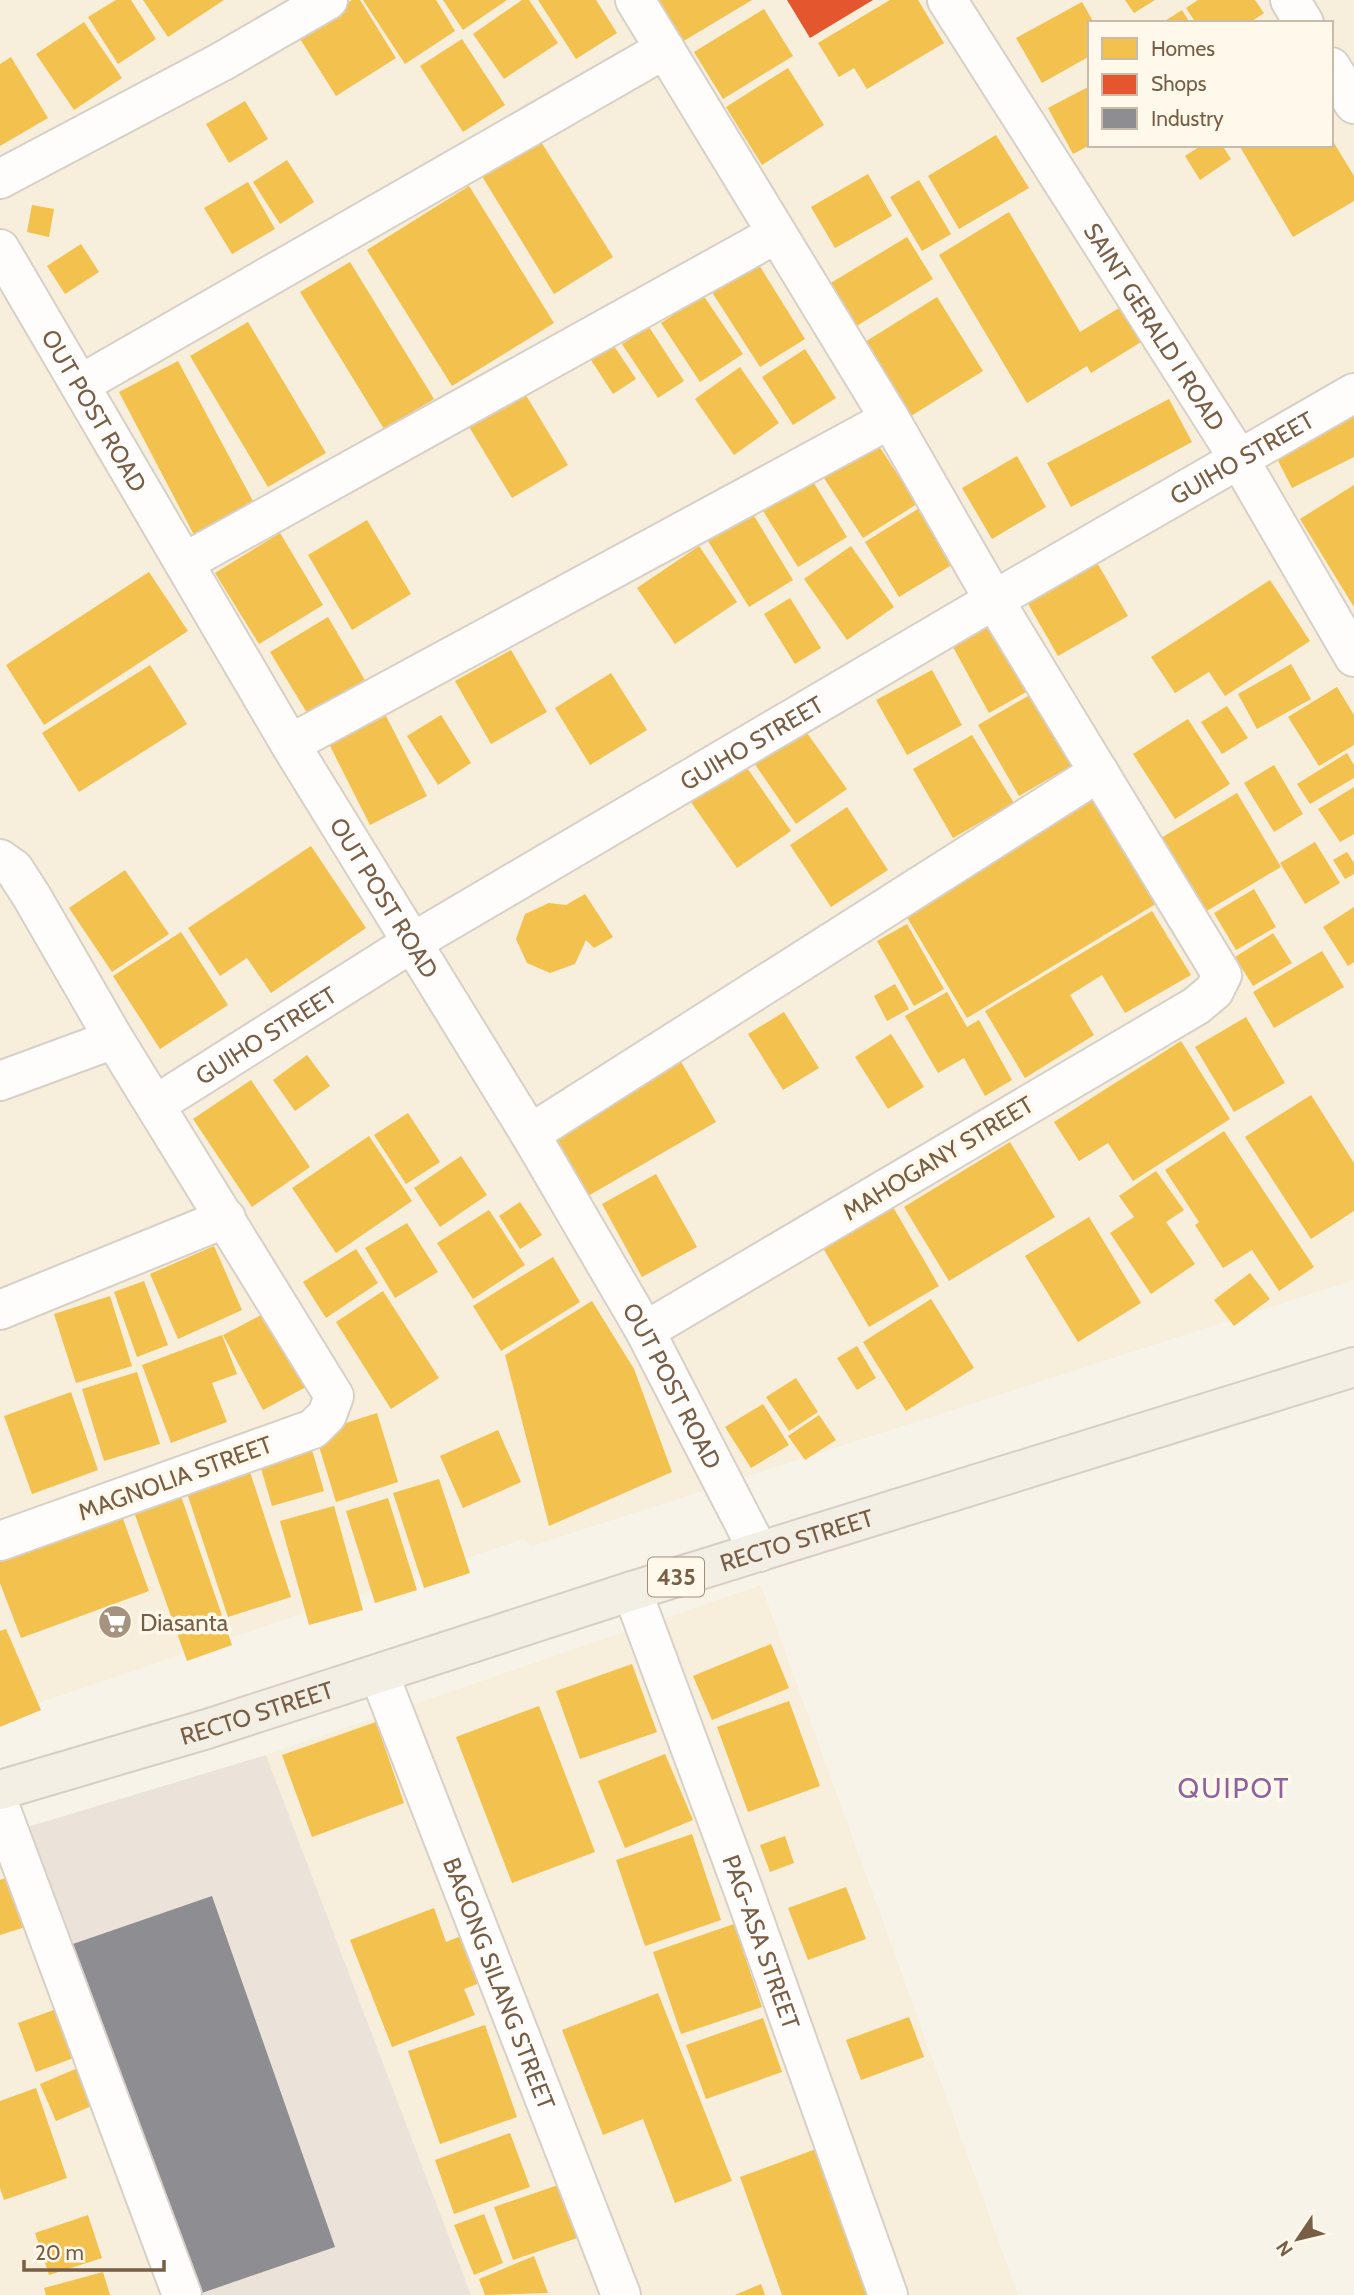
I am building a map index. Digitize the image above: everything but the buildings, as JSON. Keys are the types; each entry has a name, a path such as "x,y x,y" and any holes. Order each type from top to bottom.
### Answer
{"main road":[{"name":"RECTO STREET","path":"0,1790 207,1729 632,1591 1354,1367"}],"street":[{"path":"0,179 221,62 328,0"},
{"path":"530,1134 1099,772 994,600 890,419 635,0"},
{"name":"SAINT GERALD I ROAD","path":"947,0 1239,459 1354,657"},
{"path":"1290,0 1303,21"},
{"path":"80,384 665,49"},
{"path":"1333,70 1354,104"},
{"path":"185,562 776,234"},
{"name":"OUT POST ROAD","path":"0,249 290,744 414,942 645,1331 758,1552"},
{"name":"GUIHO STREET","path":"155,1105 414,942 994,600 1354,393"},
{"path":"290,744 890,419"},
{"name":"MAHOGANY STREET","path":"645,1331 1196,1006 1214,991 1222,975 1099,772"},
{"path":"0,859 14,870 32,897 114,1039 226,1218 0,1310"},
{"path":"0,1081 114,1039"},
{"name":"MAGNOLIA STREET","path":"0,1541 313,1429 327,1415 334,1396 226,1218"},
{"name":"PAG-ASA STREET","path":"632,1591 743,1889 888,2295"},
{"name":"BAGONG SILANG STREET","path":"379,1674 621,2295"},
{"path":"0,1807 182,2295"}],"shaded area":[{"path":"0,0 1354,0 1354,1280 532,1546 523,1539 0,1716"},
{"path":"761,1585 1018,2295 471,2295 266,1755"},
{"path":"266,1755 471,2295 195,2295 21,1829"},
{"path":"0,1836 195,2295 0,2295"}],"place":[{"name":"Diasanta","path":"115,1622"}],"district":[{"name":"QUIPOT","path":"1234,1788"}]}
